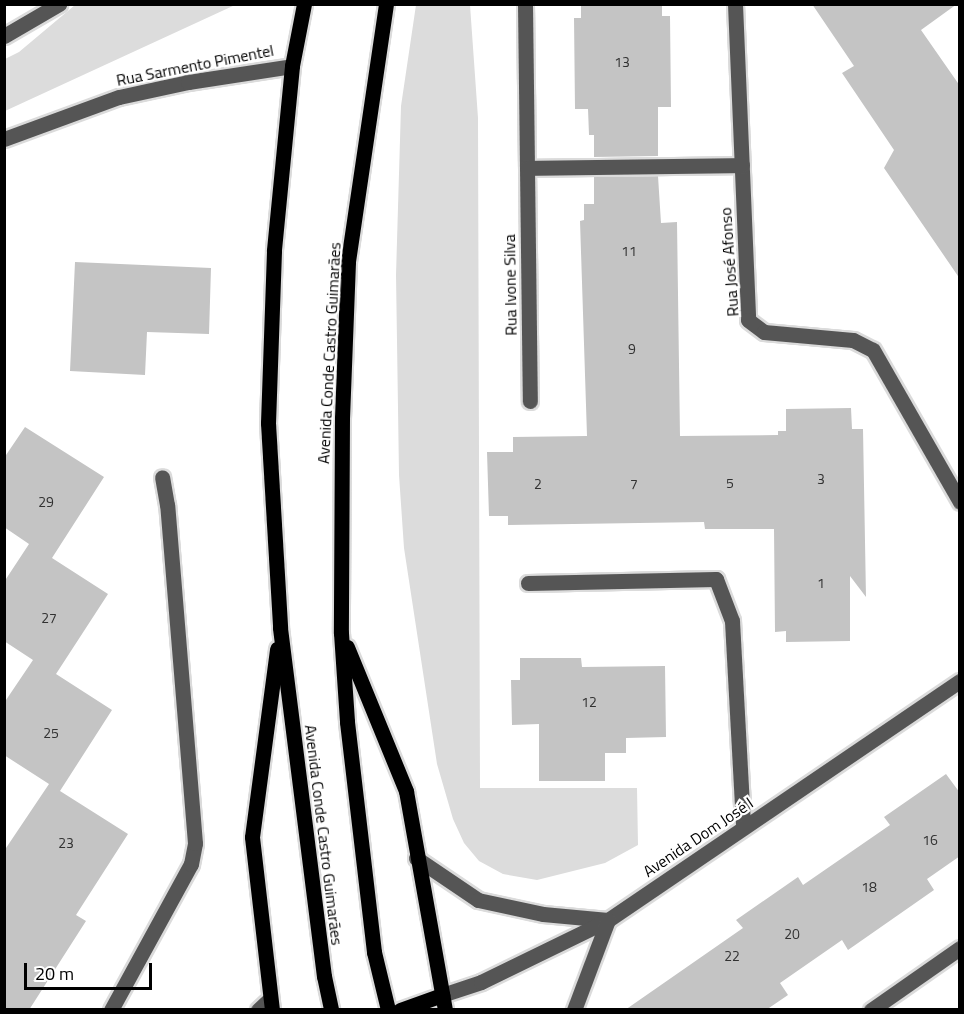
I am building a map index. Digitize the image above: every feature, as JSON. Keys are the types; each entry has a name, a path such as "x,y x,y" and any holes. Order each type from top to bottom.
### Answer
{"main road":[{"name":"Avenida Conde Castro Guimarães","path":"304,4 292,66 274,251 268,423 280,628 324,976 331,1010"},
{"name":"Avenida Conde Castro Guimarães","path":"386,4 348,262 342,418 341,633 347,722 374,952 388,1010"},
{"name":"Avenida Conde Castro Guimarães","path":"267,1006 252,837 280,628"},
{"name":"Avenida Conde Castro Guimarães","path":"341,633 406,790 416,858 443,1002"},
{"path":"400,1010 443,1002"}],"street":[{"path":"4,36 59,4"},
{"name":"Rua Ivone Silva","path":"525,4 530,401"},
{"name":"Rua José Afonso","path":"735,4 748,320 764,332 853,340 873,350 960,502"},
{"name":"Rua Sarmento Pimentel","path":"4,139 119,97 188,82 292,66"},
{"path":"527,168 741,165"},
{"path":"111,1010 191,864 195,843 167,505 162,477"},
{"path":"528,583 716,579 732,621 743,827"},
{"name":"Avenida Dom José I","path":"443,1002 608,920 960,681"},
{"path":"416,858 478,900 543,914 608,920 573,1010"},
{"path":"871,1010 960,948"}],"shaded area":[{"path":"75,5 235,5 5,111 5,59 19,52"},
{"path":"416,5 470,5 478,118 480,788 637,788 638,845 605,863 537,880 503,874 479,861 464,843 453,819 437,764 404,548 399,475 396,275 401,106"}],"building":[{"path":"581,4 662,4 662,16 670,16 671,107 658,107 658,156 594,157 594,135 589,135 588,109 575,109 574,18 581,18"},
{"path":"812,4 957,4 921,30 960,86 960,279 884,168 894,150 842,73 854,66"},
{"path":"658,176 661,223 677,222 680,436 778,435 778,431 786,431 786,409 851,408 852,429 863,429 866,597 850,576 850,641 786,642 786,631 775,632 774,529 705,529 704,522 508,525 508,516 489,516 487,452 513,452 513,437 587,436 580,221 584,220 584,204 594,204 594,177"},
{"path":"75,262 211,268 209,334 147,332 145,375 70,371"},
{"path":"25,427 104,477 52,558 108,594 56,674 112,710 60,791 128,834 76,915 86,921 29,1010 4,1010 4,851 49,784 4,755 4,703 33,660 4,641 4,582 29,544 4,527 4,458"},
{"path":"520,658 581,658 582,667 665,666 666,737 626,738 626,753 605,753 605,781 539,781 539,724 512,725 511,680 520,680"},
{"path":"946,774 960,793 960,856 927,879 934,890 848,950 842,940 780,983 788,995 766,1010 625,1010 743,928 736,920 798,877 803,885 890,825 884,817"}]}
